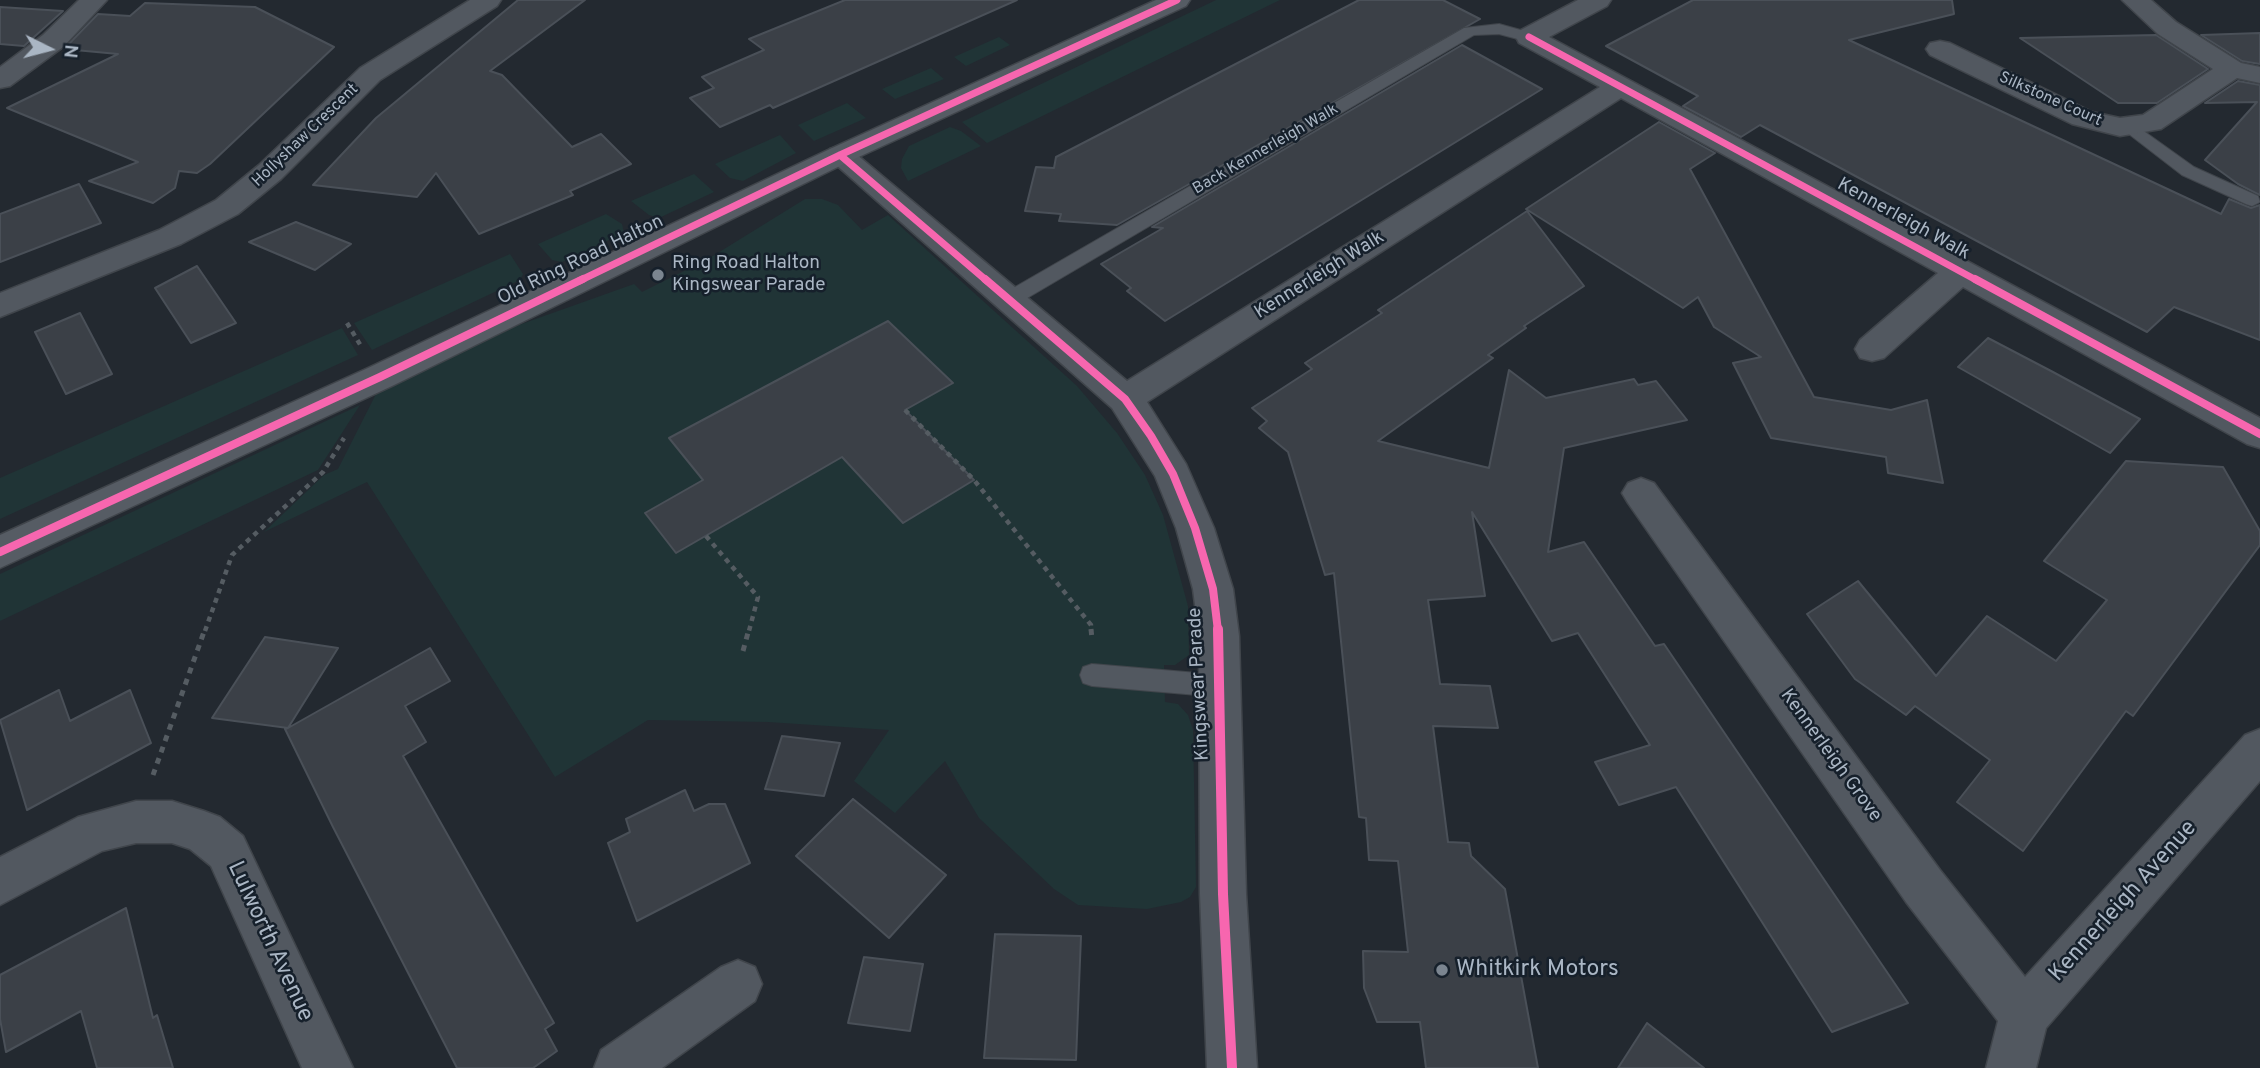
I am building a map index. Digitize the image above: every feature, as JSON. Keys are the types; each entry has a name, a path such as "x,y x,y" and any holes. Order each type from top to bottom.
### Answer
{"main road":[{"name":"Old Ring Road Halton","path":"0,552 380,377 840,155 1177,0"}],"street":[{"path":"0,80 53,41 94,0"},
{"name":"Hollyshaw Crescent","path":"0,306 170,237 227,207 270,172 370,74 488,0"},
{"path":"1529,37 1598,0"},
{"path":"2135,0 2167,28 2232,69 2260,75"},
{"name":"Kennerleigh Walk","path":"1529,37 2260,434"},
{"name":"Silkstone Court","path":"1940,49 2082,118 2101,124 2131,127 2151,123 2232,69"},
{"name":"Kennerleigh Walk","path":"1125,399 1621,86"},
{"name":"Kingswear Parade","path":"840,155 1125,399 1167,465 1195,528 1213,589 1219,636 1223,894 1232,1068"},
{"path":"1872,349 1961,271"},
{"name":"Kennerleigh Grove","path":"1641,493 1923,886 2024,1015"},
{"name":"Kennerleigh Avenue","path":"2011,1068 2024,1015 2260,748"},
{"name":"Lulworth Avenue","path":"0,882 94,832 136,822 172,822 204,832 227,851 328,1068"},
{"path":"619,1068 738,984"}],"lane":[{"name":"Back Kennerleigh Walk","path":"1010,299 1470,32 1499,29 1529,37"},
{"path":"2131,127 2188,171 2252,200"},
{"path":"1092,675 1221,686"}],"path":[{"path":"905,410 974,480 1091,625 1092,675"},
{"path":"136,822 232,555 317,478"},
{"path":"706,536 758,597 743,651"}],"green space":[{"path":"1216,0 1280,0 987,143 962,122"},
{"path":"999,37 1010,45 966,66 954,57"},
{"path":"931,68 944,79 895,99 882,89"},
{"path":"847,103 866,118 814,141 798,125"},
{"path":"950,127 961,131 981,146 908,181 901,168 902,159 909,146"},
{"path":"780,135 796,153 743,181 730,178 715,164"},
{"path":"694,174 714,192 659,218 649,215 631,201"},
{"path":"805,199 822,199 838,205 862,230 888,215 1077,386 1117,433 1145,475 1163,515 1188,606 1189,655 1175,665 1164,665 1165,702 1178,704 1188,715 1193,730 1196,887 1190,897 1181,902 1147,909 1078,905 1054,889 979,818 945,761 895,813 854,781 889,730 768,722 648,720 555,777 367,482 264,532 324,475 338,469 377,392 516,326 634,284 642,292 708,259"},
{"path":"606,214 622,224 624,233 562,262 552,260 538,244"},
{"path":"510,254 523,274 520,280 372,350 354,323"},
{"path":"342,328 358,355 0,519 0,478"},
{"path":"360,405 318,470 0,621 0,574"}],"building":[{"path":"518,0 585,0 490,71 502,75 572,147 601,134 631,164 570,191 573,195 479,234 436,173 417,197 313,185 376,118"},
{"path":"845,0 1017,0 773,108 770,105 720,127 690,98 714,88 702,77 764,50 749,39"},
{"path":"1359,0 1443,0 1480,19 1117,225 1059,221 1061,214 1025,211 1036,167 1054,168 1056,157"},
{"path":"1693,0 1952,0 1954,14 1849,40 2221,214 2229,199 2251,208 2260,205 2260,340 2174,307 2147,332 1760,125 1741,137 1683,106 1698,96 1606,46"},
{"path":"145,3 255,7 334,47 210,164 197,173 179,171 175,188 153,203 89,181 138,162 7,108 118,54 64,49 98,14 130,16"},
{"path":"0,7 63,11 24,46 0,44"},
{"path":"2260,33 2260,64 2242,61 2201,35"},
{"path":"2156,35 2208,69 2157,103 2118,103 2020,38"},
{"path":"1462,45 1542,89 1165,321 1127,291 1131,288 1101,264 1163,228 1152,227"},
{"path":"2238,81 2260,85 2260,195 2238,184 2205,160 2257,102 2205,103"},
{"path":"1659,122 1715,153 1690,169 1814,397 1891,410 1927,400 1943,483 1888,473 1886,457 1771,438 1733,363 1761,357 1714,327 1698,297 1683,308 1526,209"},
{"path":"79,184 101,223 0,262 0,214"},
{"path":"1527,211 1584,286 1524,326 1526,328 1488,355 1493,358 1378,441 1489,468 1509,370 1546,398 1634,379 1638,385 1656,381 1687,420 1564,448 1548,552 1584,542 1655,646 1664,644 1908,1003 1832,1032 1676,787 1619,805 1595,762 1650,745 1578,633 1552,641 1472,512 1485,596 1428,600 1440,684 1490,686 1498,728 1433,726 1448,842 1469,843 1471,856 1505,889 1538,1068 1426,1068 1420,1022 1377,1022 1364,988 1363,951 1408,952 1398,861 1369,860 1366,818 1359,817 1334,573 1325,575 1288,452 1259,428 1267,421 1252,408 1312,369 1305,363 1382,313 1378,310"},
{"path":"296,222 351,244 315,270 249,242"},
{"path":"197,266 236,323 191,343 155,288"},
{"path":"80,313 112,374 66,394 35,332"},
{"path":"888,321 953,383 905,410 974,480 903,523 842,457 676,553 645,513 703,480 669,438"},
{"path":"1988,338 2140,419 2110,453 1958,367"},
{"path":"2126,461 2223,467 2260,531 2260,545 2133,716 2126,711 2023,851 1957,802 1990,760 1915,706 1906,715 1855,679 1807,614 1858,581 1936,676 1987,616 2056,661 2107,600 2044,561"},
{"path":"265,637 338,648 288,728 212,718"},
{"path":"430,648 450,681 405,706 426,742 403,756 554,1023 545,1029 557,1051 533,1068 457,1068 333,827 285,729"},
{"path":"59,690 70,721 130,690 151,743 27,810 0,720"},
{"path":"782,736 840,743 824,796 765,789"},
{"path":"685,790 694,811 709,804 725,804 750,863 637,921 608,843 630,832 626,819"},
{"path":"853,799 946,875 889,938 796,856"},
{"path":"126,908 153,1018 157,1015 173,1068 97,1068 81,1011 6,1052 0,1019 0,975"},
{"path":"995,934 1081,936 1076,1060 984,1058"},
{"path":"864,957 923,964 910,1031 848,1023"},
{"path":"1647,1023 1704,1068 1618,1068"}],"cycle path":[{"path":"0,552 380,377 840,155 1177,0"},
{"path":"1529,37 2260,434"},
{"path":"840,155 1125,399 1173,474 1195,528 1213,589 1219,636 1223,894 1232,1068"}],"place":[{"name":"Ring Road Halton Kingswear Parade","path":"658,275"},
{"name":"Whitkirk Motors","path":"1442,970"}]}
